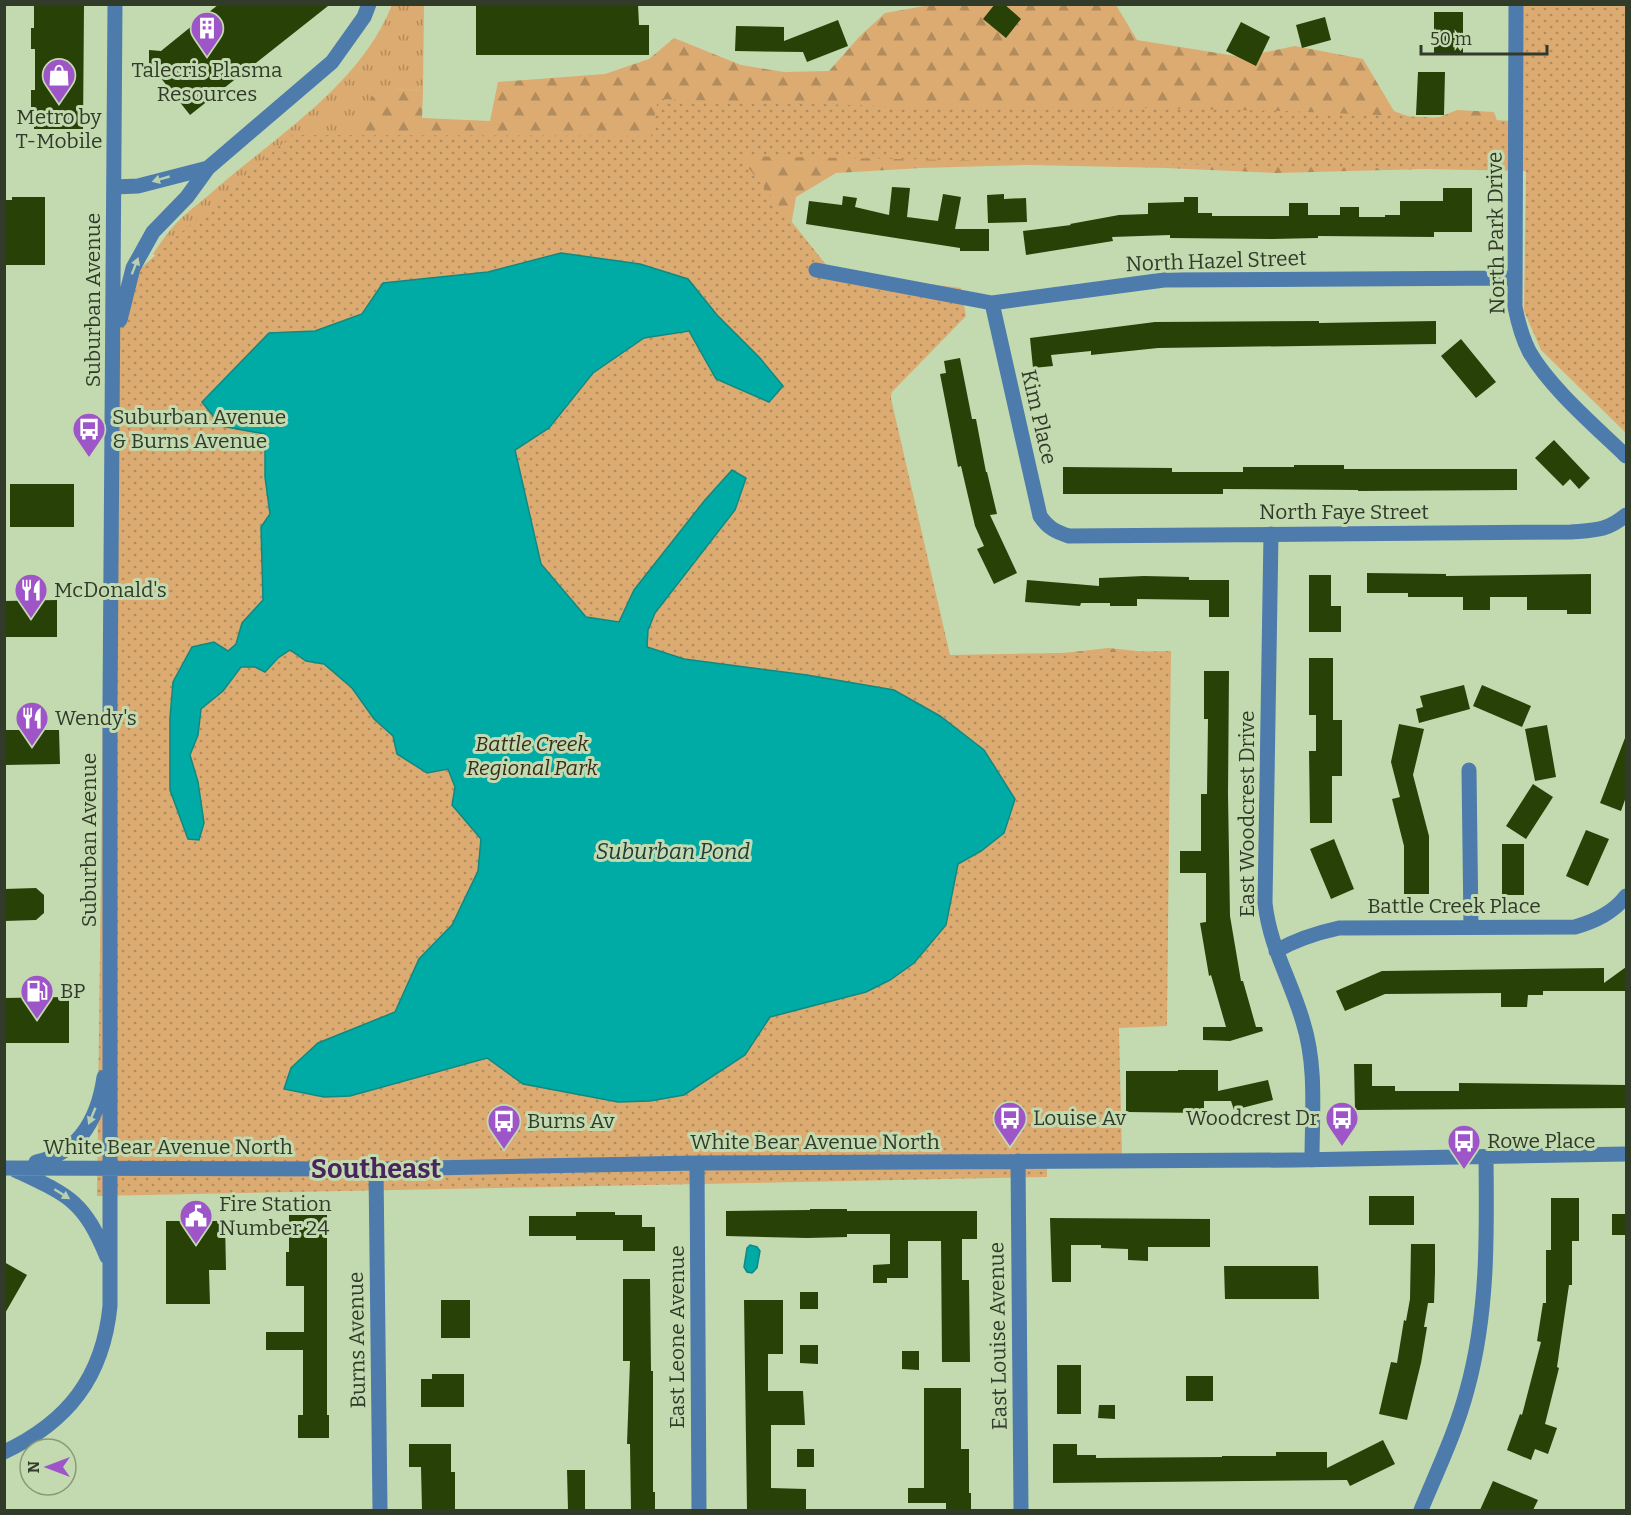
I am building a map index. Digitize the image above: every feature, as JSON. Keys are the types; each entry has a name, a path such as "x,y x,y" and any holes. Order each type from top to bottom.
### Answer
{"street":[{"name":"Suburban Avenue","path":"4,1452 26,1442 47,1428 69,1407 87,1382 98,1360 106,1337 110,1306 110,704 115,4"},
{"path":"114,343 133,268 153,232 187,197 208,168 333,62 364,17 369,4"},
{"name":"North Park Drive","path":"1516,4 1515,307 1520,328 1529,351 1544,372 1583,415 1626,456"},
{"path":"114,187 138,186 208,168"},
{"name":"North Hazel Street","path":"816,270 992,303 1164,280 1515,278"},
{"name":"Kim Place","path":"992,303 1040,516 1047,526 1057,532"},
{"name":"North Faye Street","path":"1057,532 1069,536 1571,532 1614,526 1626,515"},
{"name":"East Woodcrest Drive","path":"1271,534 1265,903 1268,928 1303,1022 1309,1045 1312,1076 1312,1160"},
{"path":"1469,770 1471,927"},
{"name":"Battle Creek Place","path":"1276,951 1315,933 1339,928 1575,927 1592,922 1609,913 1626,896"},
{"path":"7,1168 51,1159 69,1148 82,1136 103,1088 110,1039"},
{"name":"White Bear Avenue North","path":"7,1168 376,1169 697,1163 1486,1158 1626,1154"},
{"path":"1421,1510 1451,1439 1467,1392 1478,1344 1484,1302 1487,1230 1486,1158"},
{"name":"East Louise Avenue","path":"1018,1161 1021,1510"},
{"name":"East Leone Avenue","path":"697,1163 699,1510"},
{"path":"7,1168 58,1190 71,1199 91,1222 110,1262"},
{"name":"Burns Avenue","path":"376,1169 380,1510"}],"green space":[{"path":"392,5 424,5 423,91 395,89 351,147 160,258 153,254 169,231 185,214 287,131 337,86 359,61 377,34"},
{"path":"930,5 1116,5 1137,40 1242,57 1295,46 1363,59 1394,111 1425,123 1457,110 1494,112 1505,144 1500,167 1276,173 1028,165 921,168 836,173 796,197 787,249 794,271 819,291 915,307 921,336 893,382 890,405 902,447 873,458 826,463 785,487 779,523 782,549 756,567 763,612 816,632 901,652 948,657 1009,659 1108,648 1166,654 1169,771 1166,827 1116,860 1067,888 1024,879 989,917 984,966 949,1004 901,1017 871,1036 849,1036 804,1054 787,1074 749,1134 698,1133 684,1095 745,1055 770,1017 866,992 890,980 914,963 946,925 958,864 981,851 1004,833 1015,799 984,750 940,716 894,690 807,675 684,659 647,647 648,630 655,613 735,510 746,478 757,427 769,402 783,386 717,315 688,279 640,264 561,253 488,272 383,283 356,268 325,263 300,287 284,313 255,323 211,378 184,387 170,410 172,446 185,486 211,514 223,545 214,587 198,623 192,647 173,682 170,718 170,790 188,839 179,860 182,906 174,937 182,961 214,988 242,1035 243,1074 253,1084 324,1097 350,1096 487,1058 523,1084 618,1102 650,1101 653,1115 649,1136 625,1139 352,1141 256,1119 229,1108 203,1079 188,1075 168,1083 147,1065 143,1031 145,904 149,864 144,726 147,492 142,423 145,303 195,243 237,218 308,195 351,221 383,216 393,195 371,173 354,169 351,147 372,97 395,89 423,91 422,118 490,121 498,82 605,74 649,59 674,38 741,65 784,72 829,71 859,37 885,13"},
{"name":"Battle Creek Regional Park","path":"1516,5 1626,5 1626,433 1541,350 1524,311 1526,171 739,156 832,272 961,288 966,316 890,394 950,655 1171,651 1167,1026 1119,1028 1122,1157 1047,1159 1047,1177 97,1196 108,297 292,135 651,136 658,99 916,107 1045,106 1285,111 1515,121"}],"water":[{"name":"Suburban Pond","path":"561,253 640,264 688,279 717,315 759,357 783,386 769,402 716,379 689,331 644,338 593,373 549,428 515,450 541,564 586,617 619,622 634,590 705,500 732,470 746,478 735,510 655,613 648,630 647,647 684,659 807,675 894,690 940,716 984,750 1015,799 1004,833 981,851 958,864 946,925 914,963 890,980 866,992 770,1017 745,1055 684,1095 650,1101 618,1102 523,1084 487,1058 350,1096 324,1097 284,1089 291,1068 318,1043 395,1012 419,959 452,925 478,871 481,839 452,805 455,787 448,769 427,773 397,754 393,736 374,719 352,688 324,664 306,661 290,650 278,658 265,672 255,667 241,667 223,691 201,709 198,735 190,755 198,782 204,823 199,840 188,839 170,790 170,718 173,682 192,647 214,642 228,651 236,644 242,623 263,600 261,527 270,514 265,477 265,434 221,426 202,402 269,333 315,331 362,314 383,283 488,272"},
{"path":"750,1245 757,1247 760,1251 757,1268 752,1273 747,1272 744,1267 747,1248"}],"building":[{"name":"Talecris Plasma Resources","path":"219,4 328,6 190,115 149,63 149,50 161,51"},
{"path":"638,4 639,25 649,25 649,55 476,55 476,5"},
{"path":"995,4 1004,4 1021,19 1006,38 983,19"},
{"path":"34,6 84,6 83,129 34,129 31,90 35,90 35,49 31,49 31,28 34,28"},
{"path":"1434,12 1463,12 1463,53 1434,53"},
{"path":"1325,17 1331,40 1302,48 1296,25"},
{"path":"838,20 848,46 807,62 803,52 735,51 736,26 784,27 784,41"},
{"path":"1241,22 1270,37 1256,66 1226,51"},
{"path":"1418,72 1445,72 1444,115 1416,115"},
{"path":"892,187 910,188 907,217 938,221 943,194 961,197 955,229 989,229 989,251 960,251 960,248 806,224 809,201 842,205 843,196 857,198 855,207 889,215"},
{"path":"1443,188 1472,188 1472,232 1434,232 1434,237 1318,236 1318,238 1272,239 1170,238 1170,235 1112,237 1113,241 1026,255 1023,231 1071,225 1119,215 1148,214 1148,203 1184,202 1184,197 1198,197 1198,213 1212,213 1212,216 1289,216 1289,203 1308,203 1308,215 1340,215 1340,207 1359,207 1359,217 1385,217 1385,215 1400,215 1400,201 1443,201"},
{"path":"1004,194 1004,199 1026,198 1027,222 988,223 987,195"},
{"path":"12,197 45,197 45,265 4,265 4,200 12,200"},
{"path":"1319,321 1319,323 1436,321 1436,344 1158,348 1091,355 1091,351 1051,355 1053,366 1033,368 1030,338 1155,322"},
{"path":"1461,339 1496,382 1476,398 1441,356"},
{"path":"960,358 972,419 976,419 997,514 990,515 1017,573 994,584 977,549 984,546 975,526 961,466 958,467 940,374 946,373 944,361"},
{"path":"1554,440 1590,478 1579,489 1570,479 1563,486 1535,458"},
{"path":"1294,465 1344,465 1344,469 1517,469 1517,490 1223,489 1223,494 1063,494 1063,467 1172,468 1172,472 1243,472 1243,467 1294,467"},
{"path":"10,484 74,484 74,527 10,527"},
{"path":"1367,573 1446,574 1446,576 1591,574 1591,614 1567,614 1567,610 1527,610 1527,597 1490,597 1490,610 1463,610 1463,597 1408,597 1408,593 1367,593"},
{"path":"1309,575 1331,575 1331,606 1341,606 1341,632 1309,632"},
{"path":"1189,577 1189,580 1229,580 1229,617 1209,617 1209,600 1137,599 1137,606 1081,603 1080,606 1025,602 1027,580 1099,586 1099,578"},
{"name":"McDonald's","path":"57,600 57,637 4,637 4,601"},
{"path":"1309,658 1333,658 1333,720 1342,720 1342,776 1332,776 1332,823 1310,823 1309,751 1316,751 1316,715 1309,715"},
{"path":"1204,671 1229,671 1230,916 1241,981 1243,981 1256,1027 1262,1027 1263,1031 1230,1041 1203,1040 1203,1027 1226,1027 1211,975 1209,976 1200,923 1206,922 1206,873 1180,873 1180,851 1201,851 1201,794 1207,794 1208,719 1204,719"},
{"path":"1464,685 1470,709 1419,723 1416,709 1423,707 1420,696"},
{"path":"1482,685 1531,706 1522,727 1473,706"},
{"path":"1399,724 1424,729 1413,775 1429,836 1429,894 1404,894 1404,846 1392,799 1400,797 1391,762"},
{"path":"1547,725 1556,777 1535,781 1525,729"},
{"name":"Wendy's","path":"4,730 59,730 60,764 4,765"},
{"path":"1625,738 1626,797 1621,811 1600,803"},
{"path":"1533,784 1553,797 1526,839 1506,826"},
{"path":"1586,830 1609,839 1588,886 1566,876"},
{"path":"1334,839 1354,889 1331,899 1310,849"},
{"path":"1502,844 1524,844 1524,895 1502,895"},
{"path":"36,888 44,895 44,913 36,920 4,921 4,889"},
{"path":"1626,967 1626,991 1543,991 1543,995 1528,995 1527,1007 1501,1007 1501,993 1385,994 1345,1011 1336,991 1382,971 1604,968 1604,983"},
{"name":"BP","path":"69,997 69,1043 4,1043 4,998"},
{"path":"1354,1064 1372,1064 1372,1086 1395,1086 1395,1091 1459,1091 1459,1083 1626,1085 1626,1108 1355,1110"},
{"path":"1218,1070 1218,1091 1268,1080 1273,1100 1234,1110 1231,1101 1204,1101 1204,1113 1126,1112 1126,1071"},
{"path":"1369,1196 1414,1196 1414,1225 1369,1225"},
{"path":"1551,1198 1579,1198 1579,1241 1572,1241 1572,1285 1569,1285 1557,1367 1559,1368 1545,1424 1557,1428 1548,1454 1535,1449 1531,1460 1507,1450 1520,1414 1522,1415 1541,1342 1537,1341 1543,1303 1546,1303 1546,1250 1551,1250"},
{"path":"810,1209 977,1211 977,1239 962,1239 962,1280 969,1280 970,1362 942,1362 941,1241 908,1241 908,1278 887,1278 887,1283 873,1283 873,1265 890,1264 890,1234 847,1234 847,1237 807,1238 726,1236 726,1211"},
{"path":"576,1212 642,1215 642,1227 655,1227 655,1251 623,1251 623,1240 576,1240 576,1236 529,1236 529,1216 576,1216"},
{"path":"1612,1214 1626,1214 1626,1235 1612,1235"},
{"path":"289,1215 327,1215 329,1438 298,1438 298,1415 303,1415 303,1350 266,1350 266,1332 304,1332 304,1286 286,1286"},
{"path":"1050,1218 1210,1219 1210,1247 1148,1247 1148,1261 1128,1260 1128,1249 1101,1248 1101,1245 1071,1245 1071,1282 1052,1282"},
{"name":"Fire Station Number 24","path":"166,1221 225,1221 226,1270 209,1270 210,1304 166,1304"},
{"path":"1411,1244 1435,1244 1435,1273 1434,1303 1428,1303 1421,1363 1407,1420 1379,1414 1391,1362 1397,1363 1404,1320 1406,1321 1410,1299"},
{"path":"4,1262 27,1275 4,1315"},
{"path":"1224,1266 1318,1266 1319,1299 1225,1299"},
{"path":"623,1279 650,1279 655,1510 631,1510 630,1444 627,1444 630,1361 623,1361"},
{"path":"800,1292 818,1292 818,1309 800,1309"},
{"path":"441,1300 470,1300 470,1338 441,1338"},
{"path":"744,1300 783,1300 783,1354 768,1354 768,1391 803,1391 805,1425 771,1425 771,1488 806,1489 806,1510 747,1510"},
{"path":"800,1345 818,1345 818,1364 800,1363"},
{"path":"902,1351 919,1351 919,1370 902,1369"},
{"path":"1057,1365 1081,1365 1081,1414 1057,1414"},
{"path":"432,1374 464,1374 464,1407 421,1407 421,1379 432,1379"},
{"path":"1186,1376 1213,1376 1213,1401 1186,1401"},
{"path":"924,1388 961,1388 961,1449 969,1449 971,1510 946,1510 946,1503 908,1503 908,1488 924,1488"},
{"path":"1099,1405 1115,1405 1115,1419 1098,1418"},
{"path":"1383,1440 1395,1464 1350,1486 1347,1480 1053,1483 1053,1444 1077,1444 1077,1455 1096,1455 1096,1458 1276,1456 1276,1452 1327,1452 1327,1468"},
{"path":"409,1444 451,1444 451,1472 455,1472 455,1510 422,1510 421,1467 409,1467"},
{"path":"797,1449 814,1449 814,1467 797,1467"},
{"path":"567,1470 585,1470 585,1509 568,1509"},
{"path":"1493,1481 1538,1500 1533,1510 1480,1510"}],"place":[{"name":"Talecris Plasma Resources","path":"207,57"},
{"name":"Metro by T-Mobile","path":"59,104"},
{"name":"Suburban Avenue & Burns Avenue","path":"89,458"},
{"name":"McDonald's","path":"31,619"},
{"name":"Wendy's","path":"32,747"},
{"name":"BP","path":"37,1020"},
{"name":"Louise Av","path":"1010,1147"},
{"name":"Woodcrest Dr","path":"1342,1147"},
{"name":"Burns Av","path":"504,1150"},
{"name":"Rowe Place","path":"1464,1170"},
{"name":"Fire Station Number 24","path":"196,1245"}],"district":[{"name":"Southeast","path":"376,1169"}]}
